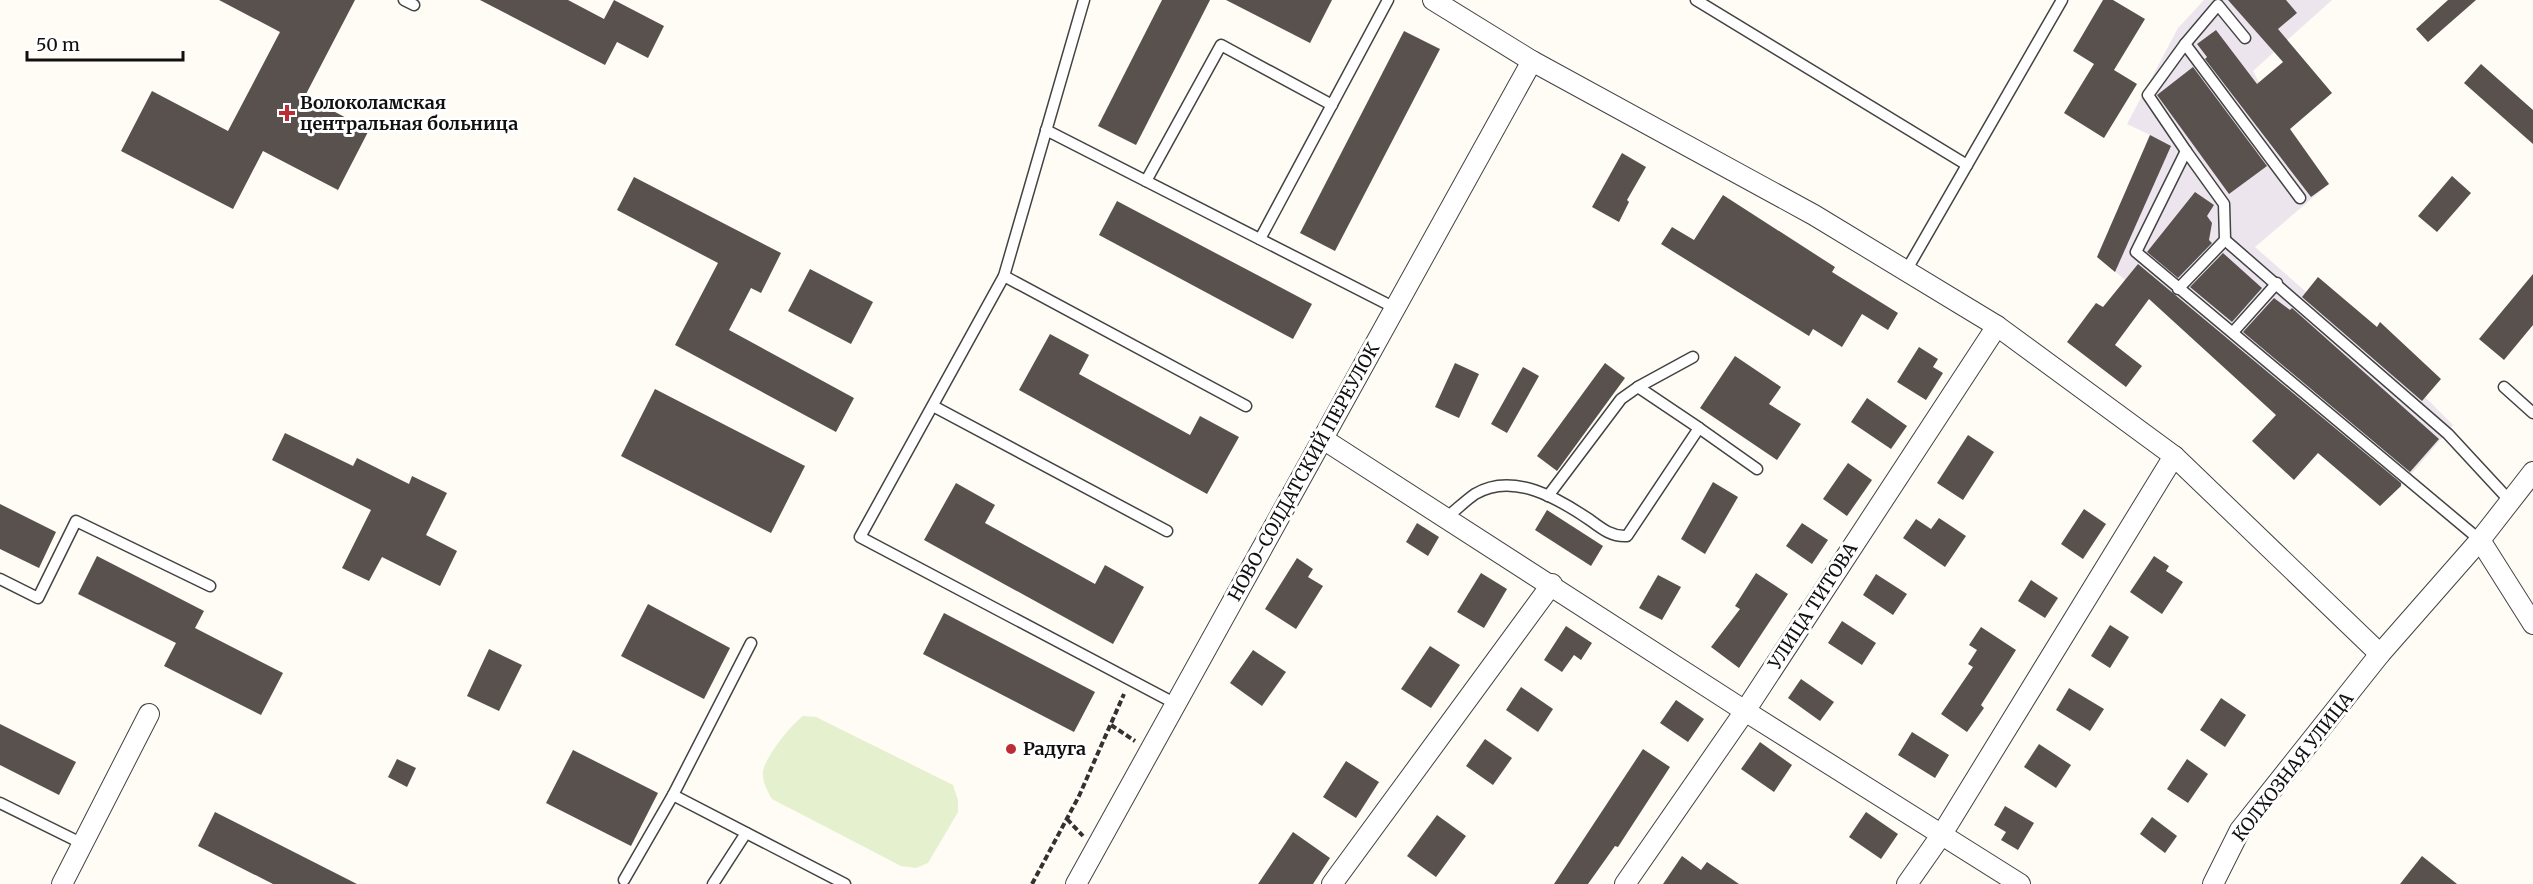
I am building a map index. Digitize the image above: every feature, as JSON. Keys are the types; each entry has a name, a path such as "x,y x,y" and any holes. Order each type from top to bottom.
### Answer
{"street":[{"path":"1433,0 1532,61 1814,215 1997,326 2174,456 2380,654"},
{"name":"НОВО-СОЛДАТСКИЙ ПЕРЕУЛОК","path":"1076,884 1532,61"},
{"name":"УЛИЦА ТИТОВА","path":"1626,884 1745,711 1997,326"},
{"path":"1323,439 1745,711 2020,884"},
{"path":"1907,884 1942,834 2174,456"},
{"name":"КОЛХОЗНАЯ УЛИЦА","path":"2213,884 2240,830 2380,654 2480,540 2533,472"},
{"path":"2480,540 2533,624"},
{"path":"1332,884 1552,585"},
{"path":"62,884 149,714"}],"lane":[{"path":"1084,0 1004,276 860,537 1176,704"},
{"path":"1260,239 1388,0"},
{"path":"1696,0 1967,165"},
{"path":"1906,271 2062,0"},
{"path":"2178,289 2225,240 2224,204 2148,95 2186,44 2221,3 2246,38"},
{"path":"2186,44 2300,198"},
{"path":"1146,181 1221,45 1332,105"},
{"path":"1046,130 1395,308"},
{"path":"2186,151 2136,252 2178,289 2234,331 2480,540"},
{"path":"2225,240 2448,434 2510,501"},
{"path":"1004,276 1246,406"},
{"path":"2234,331 2277,283"},
{"path":"1548,496 1621,399 1693,357"},
{"path":"1638,387 1757,469"},
{"path":"2504,387 2533,413"},
{"path":"933,406 1167,531"},
{"path":"1447,518 1477,493 1504,484 1527,487 1569,506 1607,532 1618,537 1627,536 1699,428"},
{"path":"0,579 38,598 76,521 210,586"},
{"path":"624,880 673,795 751,643"},
{"path":"673,795 845,884"},
{"path":"0,803 83,844"},
{"path":"713,884 746,833"}],"path":[{"path":"1032,884 1079,795 1131,680"},
{"path":"1111,725 1150,751"}],"shaded area":[{"path":"2204,0 2332,0 2253,71 2263,90 2329,184 2255,247 2425,397 2453,425 2401,486 2380,506 2318,453 2149,299 2097,257 2150,135 2127,124 2178,28"}],"green space":[{"path":"803,716 816,717 953,785 958,800 958,812 928,863 916,868 901,866 772,799 763,779 765,765 780,741"}],"building":[{"name":"Волоколамская центральная больница","path":"219,0 355,0 305,96 369,130 338,190 263,151 233,209 121,151 152,91 228,131 280,32"},
{"path":"480,0 568,0 604,19 614,0 664,26 648,58 617,42 605,65"},
{"path":"1162,0 1210,0 1136,145 1098,126"},
{"path":"1226,0 1332,0 1310,43"},
{"path":"2103,0 2113,0 2145,19 2114,70 2137,84 2104,138 2064,113 2094,64 2073,51"},
{"path":"2228,0 2286,0 2297,13 2278,29 2332,93 2290,129 2329,184 2311,197 2205,59 2207,57 2197,44 2216,30 2257,84 2283,62"},
{"path":"2448,0 2476,0 2428,42 2416,29"},
{"path":"1404,31 1440,49 1335,251 1300,233"},
{"path":"2481,64 2533,110 2533,144 2464,83"},
{"path":"2193,67 2267,166 2229,194 2157,95"},
{"path":"2150,135 2171,146 2115,272 2097,257"},
{"path":"1622,153 1646,167 1627,200 1629,202 1619,222 1592,207"},
{"path":"2452,176 2471,193 2437,232 2418,216"},
{"path":"634,177 781,253 761,293 751,288 729,330 854,398 836,432 675,345 718,263 617,210"},
{"path":"2195,192 2214,205 2207,216 2212,223 2209,240 2212,243 2178,278 2147,252"},
{"path":"1723,195 1835,267 1832,272 1898,313 1888,330 1862,314 1842,347 1813,329 1809,336 1661,244 1672,227 1694,240"},
{"path":"1117,201 1312,304 1293,339 1099,235"},
{"path":"2223,253 2262,288 2232,322 2190,287"},
{"path":"2138,264 2401,483 2401,486 2380,506 2318,453 2294,480 2252,441 2276,415 2149,299 2115,345 2142,366 2126,387 2067,342 2096,303 2103,307"},
{"path":"810,269 873,302 851,344 788,311"},
{"path":"2533,274 2533,325 2504,360 2479,339"},
{"path":"2318,277 2377,327 2380,322 2441,379 2422,401 2302,297"},
{"path":"2274,298 2290,310 2292,308 2439,439 2410,472 2243,332"},
{"path":"1050,334 1089,355 1079,374 1190,435 1200,416 1239,437 1207,494 1019,390"},
{"path":"1919,347 1938,359 1933,367 1943,373 1926,400 1897,382"},
{"path":"1735,356 1781,387 1769,404 1801,424 1777,460 1700,408"},
{"path":"1455,363 1479,374 1459,418 1435,407"},
{"path":"1605,363 1625,378 1557,471 1537,456"},
{"path":"1523,367 1539,376 1507,433 1491,424"},
{"path":"655,389 805,466 771,533 621,456"},
{"path":"1867,398 1907,426 1891,449 1851,422"},
{"path":"285,433 353,466 357,458 409,484 412,476 447,493 426,535 457,551 440,586 382,557 369,581 342,568 371,510 272,460"},
{"path":"1968,435 1994,452 1963,500 1937,483"},
{"path":"1848,463 1872,480 1847,516 1823,499"},
{"path":"1713,482 1738,497 1705,554 1681,539"},
{"path":"956,483 995,505 985,523 1095,584 1105,565 1144,587 1113,644 924,540"},
{"path":"0,504 56,532 39,568 0,549"},
{"path":"2084,509 2106,524 2083,559 2061,544"},
{"path":"1547,510 1603,546 1591,566 1535,530"},
{"path":"1939,518 1966,536 1945,567 1903,538 1916,519 1931,529"},
{"path":"1417,523 1439,537 1428,556 1406,542"},
{"path":"1802,523 1828,540 1812,564 1786,546"},
{"path":"97,556 204,611 195,628 283,673 261,715 164,666 176,643 78,594"},
{"path":"2154,556 2169,566 2166,571 2183,582 2162,614 2130,592"},
{"path":"1297,558 1313,569 1308,577 1323,586 1296,629 1265,609"},
{"path":"1481,573 1507,589 1484,628 1457,612"},
{"path":"1756,573 1788,594 1739,668 1711,647 1740,609 1735,606"},
{"path":"1876,574 1907,594 1893,615 1863,595"},
{"path":"1658,575 1681,587 1662,620 1639,608"},
{"path":"2031,580 2058,598 2045,618 2018,601"},
{"path":"648,604 730,648 704,699 621,656"},
{"path":"944,613 1095,692 1074,732 923,654"},
{"path":"1842,621 1876,643 1862,665 1828,643"},
{"path":"2110,625 2129,637 2110,668 2091,656"},
{"path":"1566,626 1592,643 1581,660 1574,655 1562,672 1544,660"},
{"path":"1981,627 2016,650 1981,705 1984,708 1967,732 1941,714 1973,667 1968,664 1977,650 1969,645"},
{"path":"1430,646 1460,665 1431,708 1401,689"},
{"path":"489,649 522,665 499,711 467,696"},
{"path":"1253,650 1286,672 1262,706 1230,683"},
{"path":"1801,679 1834,702 1820,721 1788,698"},
{"path":"1521,687 1553,709 1538,732 1506,710"},
{"path":"2069,688 2104,709 2090,731 2056,710"},
{"path":"2221,698 2246,715 2225,747 2200,730"},
{"path":"1676,700 1704,719 1688,742 1660,723"},
{"path":"0,724 76,762 59,795 0,765"},
{"path":"1912,732 1949,755 1935,778 1898,755"},
{"path":"1485,739 1512,758 1493,785 1466,766"},
{"path":"1760,742 1792,765 1774,792 1741,769"},
{"path":"2039,744 2071,765 2056,788 2024,767"},
{"path":"1643,749 1670,767 1618,847 1615,846 1588,884 1554,884"},
{"path":"573,750 658,793 631,846 546,803"},
{"path":"397,759 416,768 407,787 388,777"},
{"path":"2187,759 2208,774 2188,803 2167,789"},
{"path":"1346,761 1379,782 1356,818 1323,797"},
{"path":"2005,806 2034,823 2018,850 2001,840 2006,832 1994,825"},
{"path":"215,812 357,884 273,884 198,846"},
{"path":"1866,812 1898,834 1881,859 1849,837"},
{"path":"1437,815 1466,836 1436,877 1407,856"},
{"path":"2152,817 2177,836 2165,853 2140,834"},
{"path":"1293,832 1330,858 1313,884 1258,884"},
{"path":"1682,856 1701,870 1707,862 1739,884 1663,884"},
{"path":"2422,856 2457,884 2400,884"}],"place":[{"name":"Волоколамская центральная больница","path":"287,113"},
{"name":"Радуга","path":"1011,749"}]}
